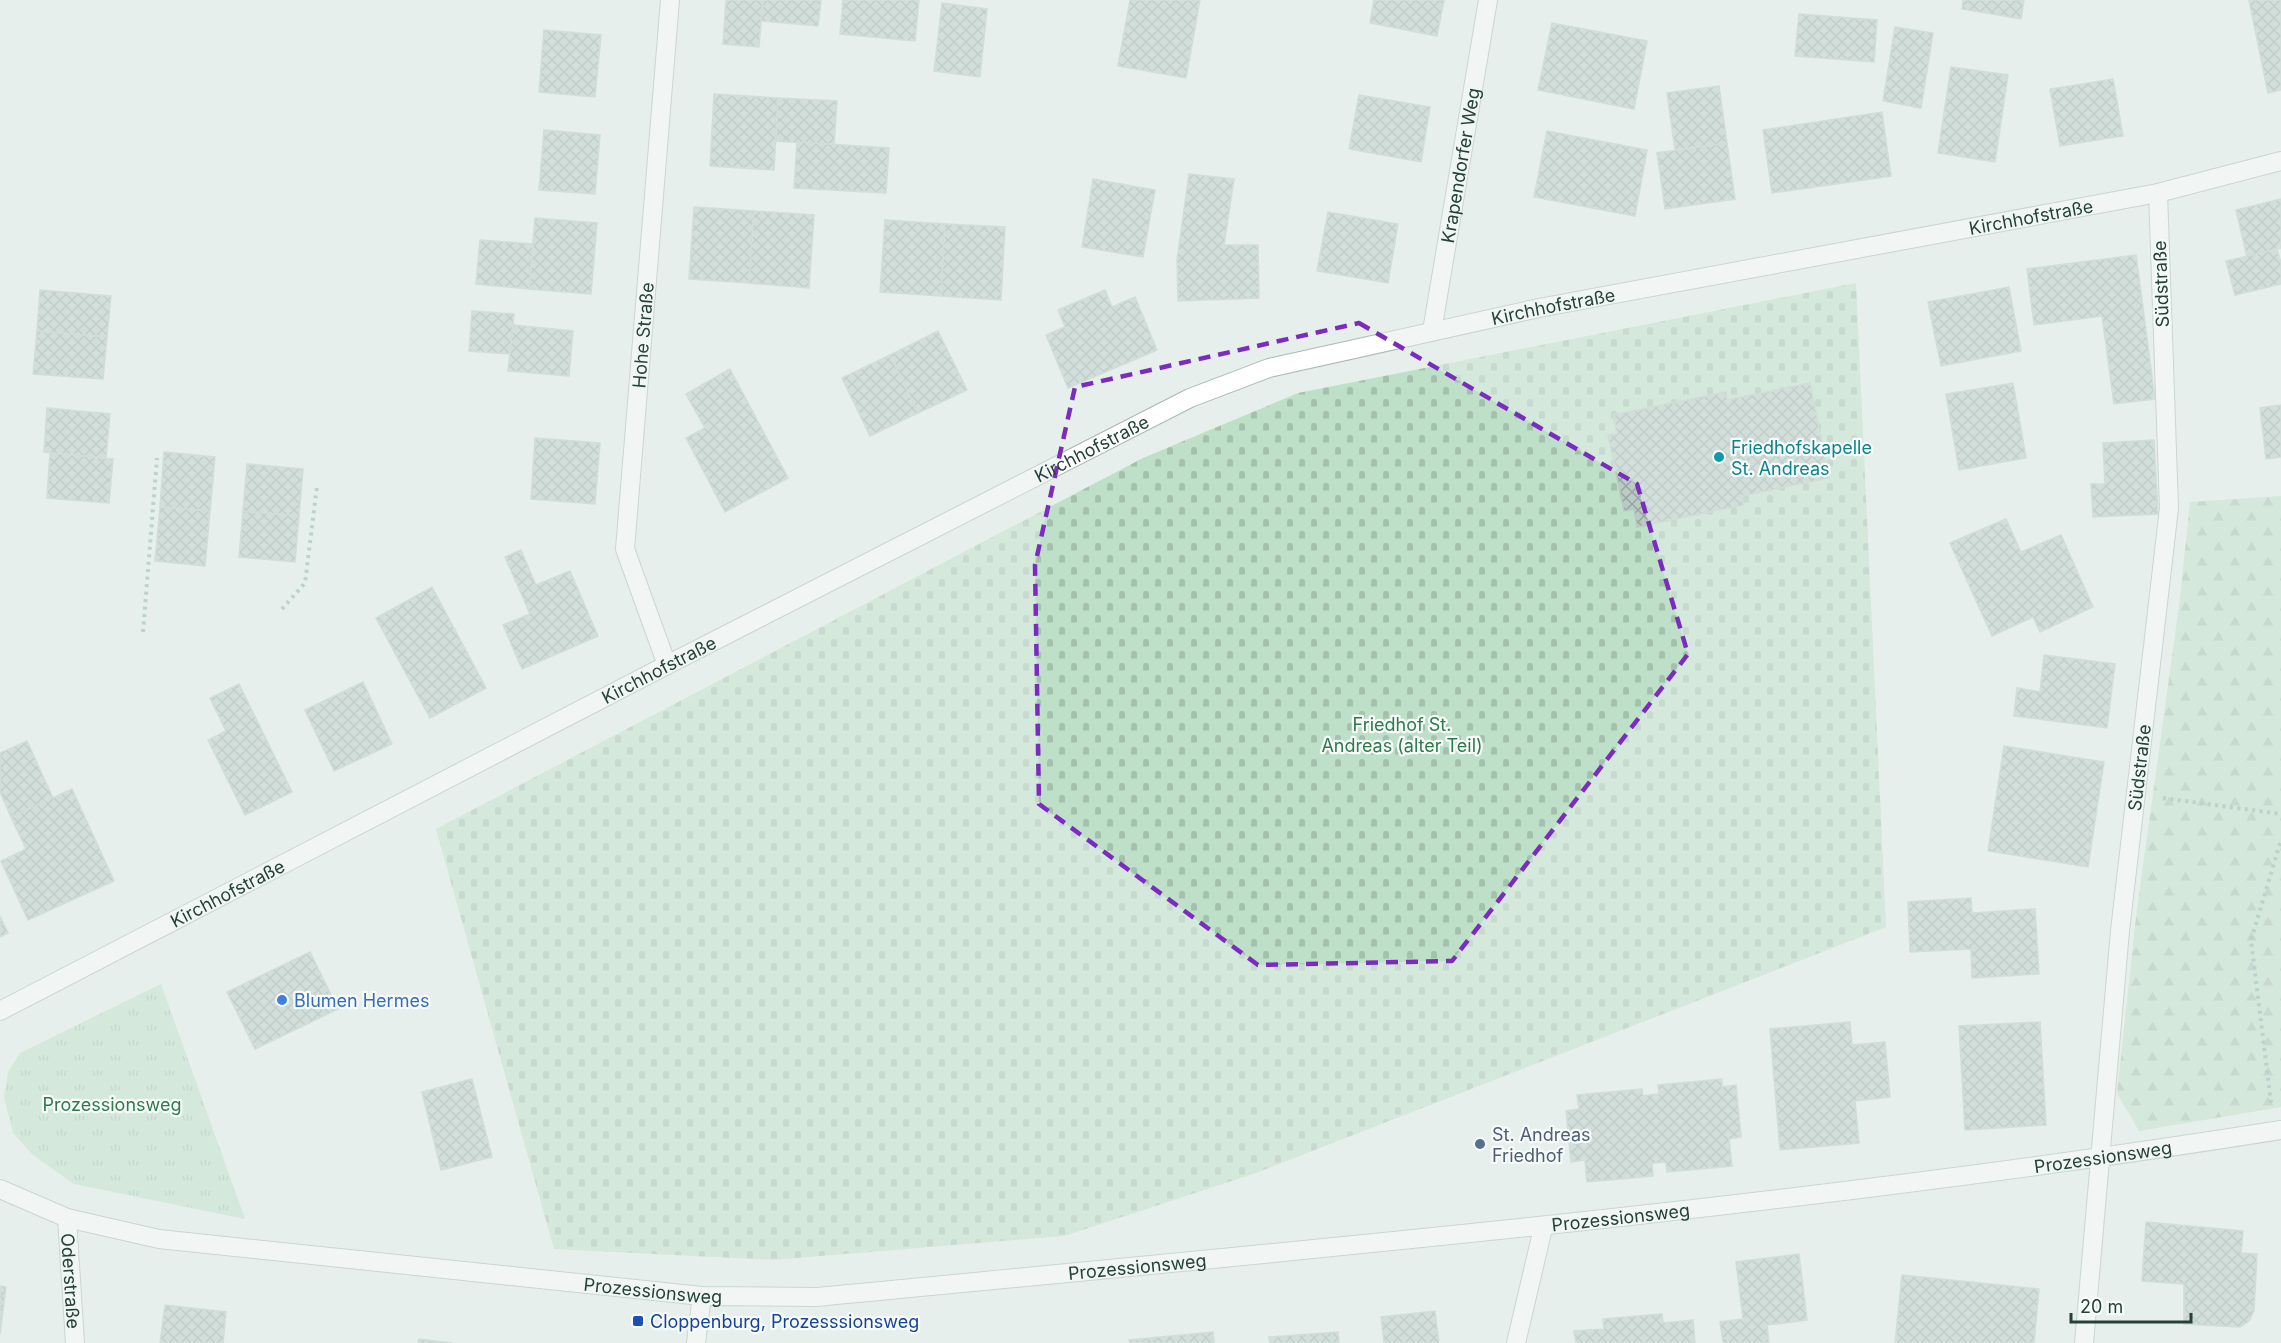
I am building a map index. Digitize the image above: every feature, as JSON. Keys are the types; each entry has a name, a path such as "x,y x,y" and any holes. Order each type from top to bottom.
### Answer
{"street":[{"name":"Hohe Straße","path":"667,665 625,549 670,0"},
{"name":"Krapendorfer Weg","path":"1432,331 1488,0"},
{"name":"Kirchhofstraße","path":"0,1011 667,665 1190,398 1269,368 1539,308 2158,193 2281,161"},
{"name":"Südstraße","path":"2084,1343 2099,1158 2136,795 2169,508 2158,193"},
{"name":"Prozessionsweg","path":"0,1189 66,1218 159,1239 702,1296 817,1297 1543,1228 2099,1158 2278,1130"},
{"name":"Oderstraße","path":"66,1218 75,1343"},
{"path":"1516,1343 1543,1228"},
{"path":"696,1343 702,1296"}],"path":[{"path":"143,632 157,458"},
{"path":"282,609 305,583 317,486"},
{"path":"2136,795 2281,814"},
{"path":"2278,1130 2251,940 2281,840"}],"highlighted area":[{"path":"1359,323 1637,484 1688,654 1452,961 1258,965 1039,804 1035,565 1075,387"}],"green space":[{"name":"Friedhof St. Andreas (alter Teil)","path":"1856,283 1886,927 1256,1173 1064,1236 772,1260 554,1249 436,829 1143,458 1298,393"},
{"path":"2281,496 2281,1107 2139,1131 2117,1093 2136,917 2180,599 2190,502"},
{"name":"Prozessionsweg","path":"161,984 245,1219 74,1184 33,1155 13,1133 4,1097 8,1072 20,1053"}],"building":[{"path":"726,0 763,0 759,47 723,44"},
{"path":"763,0 821,0 818,26 761,21"},
{"path":"843,0 919,0 915,41 840,34"},
{"path":"1130,0 1200,0 1186,78 1118,66"},
{"path":"1374,0 1444,0 1437,36 1370,23"},
{"path":"1963,0 2024,0 2021,19 1962,9"},
{"path":"2249,0 2281,0 2281,90 2268,93"},
{"path":"942,3 987,9 980,77 934,71"},
{"path":"1799,14 1877,20 1874,62 1795,56"},
{"path":"1552,23 1647,41 1634,109 1538,90"},
{"path":"1895,27 1933,33 1921,108 1883,101"},
{"path":"544,30 601,35 595,97 539,92"},
{"path":"1951,67 2008,75 1995,162 1938,153"},
{"path":"2113,79 2123,136 2060,146 2050,89"},
{"path":"1719,86 1727,143 1675,150 1667,93"},
{"path":"714,94 778,98 774,170 710,166"},
{"path":"1359,95 1430,107 1421,162 1349,149"},
{"path":"778,98 837,101 834,145 776,141"},
{"path":"1882,112 1891,176 1772,193 1763,130"},
{"path":"544,130 600,135 595,194 539,190"},
{"path":"1547,131 1647,150 1635,216 1534,197"},
{"path":"797,142 889,148 886,193 794,188"},
{"path":"1727,143 1735,199 1665,209 1657,153"},
{"path":"1189,174 1234,179 1224,245 1258,245 1259,298 1178,301 1177,260"},
{"path":"1093,179 1155,190 1143,257 1082,247"},
{"path":"2281,199 2281,248 2247,257 2236,210"},
{"path":"694,207 754,211 749,283 689,279"},
{"path":"754,211 814,215 809,288 749,283"},
{"path":"1328,212 1398,224 1388,283 1317,271"},
{"path":"535,218 597,223 591,294 529,289"},
{"path":"885,220 945,224 941,296 880,292"},
{"path":"945,224 1005,227 1001,300 941,296"},
{"path":"480,240 533,244 529,289 476,284"},
{"path":"2277,249 2281,263 2281,284 2235,295 2226,261"},
{"path":"2136,255 2155,399 2114,404 2102,316 2034,325 2027,269"},
{"path":"2009,287 2021,351 1941,366 1928,302"},
{"path":"40,290 111,296 107,337 37,331"},
{"path":"1105,290 1112,307 1135,297 1157,350 1068,388 1046,335 1065,327 1058,310"},
{"path":"472,311 514,314 510,354 469,351"},
{"path":"513,325 573,331 569,376 508,371"},
{"path":"37,331 107,337 103,379 33,374"},
{"path":"938,331 967,390 918,413 890,355"},
{"path":"890,355 918,413 870,436 842,378"},
{"path":"730,369 788,478 725,512 686,438 705,428 686,394"},
{"name":"Friedhofskapelle St. Andreas","path":"1810,383 1829,478 1742,496 1744,505 1637,527 1634,509 1624,511 1608,435 1617,434 1613,415 1726,392 1727,400"},
{"path":"2013,383 2026,458 1959,470 1946,394"},
{"path":"2281,405 2281,457 2266,459 2260,408"},
{"path":"47,408 110,414 106,458 44,452"},
{"path":"535,438 600,443 595,504 531,499"},
{"path":"2154,440 2158,514 2093,517 2091,484 2105,484 2103,443"},
{"path":"164,452 215,457 210,511 160,507"},
{"path":"50,453 113,459 109,503 47,498"},
{"path":"247,464 303,469 299,516 243,511"},
{"path":"160,507 210,511 205,566 155,561"},
{"path":"243,511 299,516 295,562 239,557"},
{"path":"2006,519 2021,552 2061,535 2093,607 2040,632 2033,617 1992,636 1950,543"},
{"path":"521,550 536,585 570,571 598,636 522,669 503,625 530,614 505,557"},
{"path":"432,587 486,688 430,718 376,618"},
{"path":"2044,655 2115,664 2107,728 2014,716 2017,688 2040,692"},
{"path":"363,682 392,744 334,771 305,710"},
{"path":"239,684 292,792 245,815 208,740 226,731 210,698"},
{"path":"27,741 53,798 11,817 0,792 0,753"},
{"path":"2004,746 2104,762 2088,867 1988,851"},
{"path":"72,789 114,881 28,920 1,861 26,849 11,817"},
{"path":"1971,898 1972,913 2035,909 2039,974 1972,978 1971,949 1910,952 1908,902"},
{"path":"0,916 8,933 0,937"},
{"name":"Blumen Hermes","path":"310,952 338,1009 255,1049 227,992"},
{"path":"1850,1022 1852,1045 1885,1042 1890,1097 1855,1101 1859,1143 1780,1150 1770,1029"},
{"path":"2040,1022 2046,1125 1965,1130 1959,1026"},
{"path":"472,1079 492,1157 441,1170 422,1092"},
{"path":"1722,1079 1722,1087 1736,1085 1741,1137 1729,1139 1732,1166 1667,1172 1666,1162 1652,1163 1653,1176 1587,1182 1585,1160 1571,1162 1566,1111 1579,1109 1577,1095 1642,1089 1643,1096 1659,1094 1658,1085"},
{"path":"2146,1222 2243,1231 2241,1253 2257,1254 2254,1311 2249,1321 2240,1327 2184,1324 2184,1284 2142,1281"},
{"path":"1799,1254 1807,1320 1767,1325 1769,1343 1723,1343 1720,1322 1743,1319 1736,1262"},
{"path":"1902,1275 2039,1289 2034,1343 1895,1343"},
{"path":"0,1286 6,1287 0,1334"},
{"path":"165,1305 226,1312 223,1343 160,1343"},
{"path":"1435,1311 1439,1343 1384,1343 1381,1317"},
{"path":"1662,1314 1663,1323 1693,1320 1695,1343 1576,1343 1574,1331 1604,1329 1603,1319"},
{"path":"1213,1332 1214,1343 1130,1343 1129,1340"},
{"path":"1338,1332 1339,1343 1270,1343 1269,1337"},
{"path":"419,1339 452,1343 418,1343"}],"place":[{"name":"Friedhofskapelle St. Andreas","path":"1719,457"},
{"name":"Blumen Hermes","path":"282,1000"},
{"name":"St. Andreas Friedhof","path":"1480,1144"},
{"name":"Cloppenburg, Prozesssionsweg","path":"638,1321"}]}
